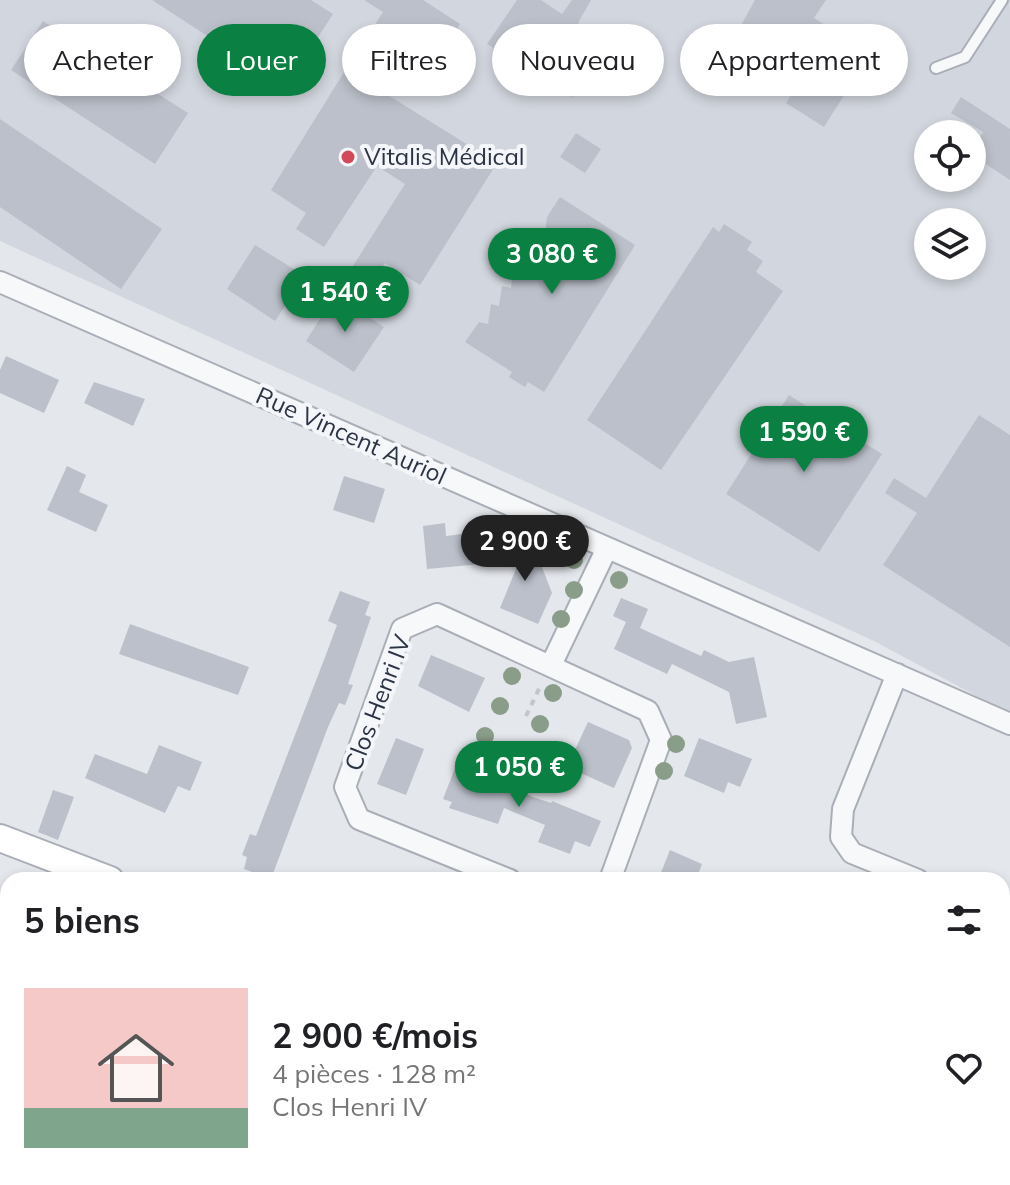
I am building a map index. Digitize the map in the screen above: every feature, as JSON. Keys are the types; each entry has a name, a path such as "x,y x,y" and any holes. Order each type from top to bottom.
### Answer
{"main road":[{"path":"0,838 89,872"}],"street":[{"name":"Rue Vincent Auriol","path":"0,282 1010,724"},
{"path":"551,665 607,548"},
{"name":"Clos Henri IV","path":"490,872 359,819 345,787 402,629 437,614 648,711 661,740 613,872"},
{"path":"897,674 843,809 841,837 852,853 898,872"}],"lane":[{"path":"936,68 965,57 1002,0"}],"path":[{"path":"526,716 551,665"}],"shaded area":[{"path":"0,0 1010,0 1010,714 874,641 0,241"}],"building":[{"path":"152,0 311,0 333,14 326,25 197,24 197,29"},
{"path":"364,0 423,0 460,24 375,24 383,12"},
{"path":"517,0 541,0 562,14 572,0 591,0 580,24 501,24"},
{"path":"755,0 826,0 814,18 824,24 742,24"},
{"path":"24,50 24,78 11,70"},
{"path":"342,75 342,96 389,96 497,163 420,285 385,263 374,280 353,266 405,184 377,166 324,247 296,229 306,213 271,190"},
{"path":"51,96 161,96 188,113 155,164"},
{"path":"790,96 844,96 824,127 786,103"},
{"path":"961,97 1010,129 1010,180 986,164 986,120 963,120 951,113"},
{"path":"0,119 162,229 121,289 0,207"},
{"path":"576,133 601,149 585,173 560,157"},
{"path":"560,197 635,245 544,392 528,382 525,387 509,377 512,372 465,342 479,322 488,324 491,304 499,306 502,286 511,288 513,269 522,270 525,250 534,252 536,232 545,234 547,217"},
{"path":"724,224 752,242 747,250 763,261 756,272 783,291 661,470 587,420 713,227 719,232"},
{"path":"255,245 305,276 275,321 227,289"},
{"path":"335,295 384,327 354,372 306,341"},
{"path":"6,356 59,380 44,413 0,393 0,370"},
{"path":"94,382 145,399 133,426 84,403"},
{"path":"789,395 882,454 819,552 726,494"},
{"path":"979,415 1010,435 1010,647 883,565 917,513 885,493 894,478 926,498"},
{"path":"67,466 86,475 79,492 108,505 96,532 47,510"},
{"path":"344,476 385,489 374,523 333,510"},
{"path":"445,523 446,536 478,532 482,564 427,569 423,526"},
{"path":"503,539 541,556 538,557 552,593 538,624 500,608 520,559 493,562"},
{"path":"340,591 370,602 365,615 371,617 348,684 353,685 345,705 339,703 328,727 274,872 252,872 244,869 247,857 242,855 250,834 256,836 337,625 328,621"},
{"path":"621,598 648,609 640,628 701,656 704,650 729,662 754,657 767,717 736,724 729,692 672,664 667,674 614,649 626,622 613,616"},
{"path":"130,624 249,667 238,695 119,654"},
{"path":"431,655 485,678 469,712 418,686"},
{"path":"588,722 629,740 632,748 614,788 567,767"},
{"path":"396,738 424,749 406,795 377,784"},
{"path":"699,738 752,759 740,787 728,782 724,793 684,776"},
{"path":"159,745 202,762 190,791 178,786 165,813 85,778 95,754 147,774"},
{"path":"457,763 533,797 552,801 601,821 590,847 575,841 570,854 538,842 545,825 504,808 498,824 449,808 452,802 443,799"},
{"path":"53,790 74,797 58,840 38,832"},
{"path":"670,850 702,864 699,872 661,872"}],"place":[{"name":"Vitalis Médical","path":"348,157"}]}
